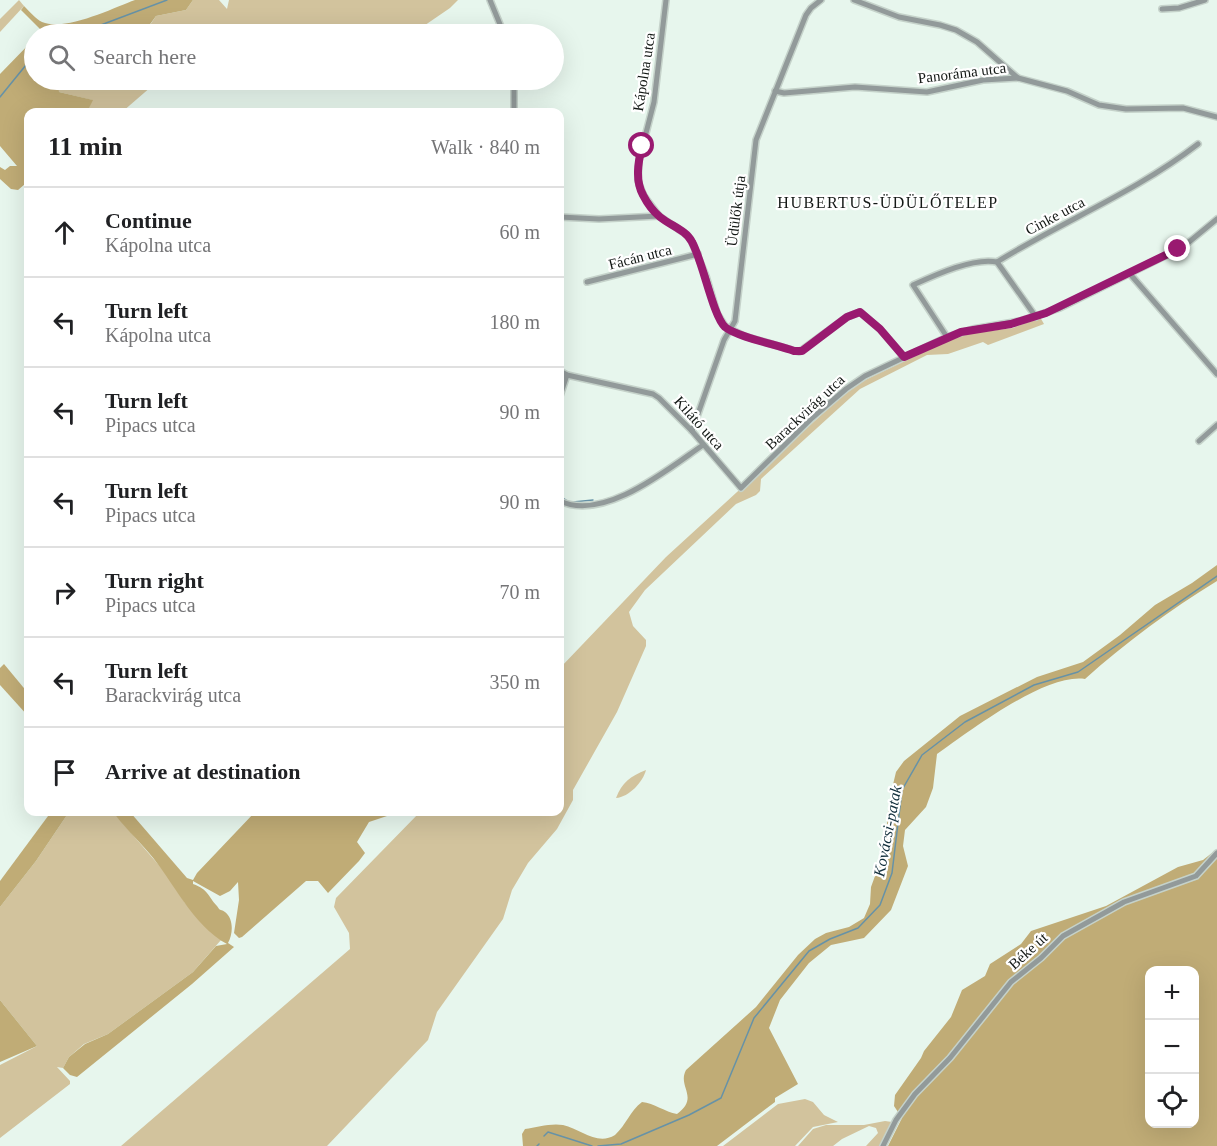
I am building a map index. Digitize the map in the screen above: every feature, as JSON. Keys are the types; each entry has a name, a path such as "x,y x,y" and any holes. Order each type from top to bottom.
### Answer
{"street":[{"path":"490,0 500,24"},
{"name":"Kápolna utca","path":"666,0 654,102 642,146 638,172 644,196 659,216 687,235 698,254 719,318 729,330"},
{"name":"Üdülők útja","path":"692,431 729,330 735,321 756,140 806,15 821,0"},
{"path":"854,0 899,17 956,30 985,49 1018,78"},
{"path":"1162,9 1187,6 1205,0"},
{"name":"Panoráma utca","path":"775,92 855,87 927,92 982,80 1018,78 1067,91 1099,105 1125,109 1184,108 1217,117"},
{"path":"514,90 514,108"},
{"name":"Cinke utca","path":"947,337 913,285 976,262 990,260 997,262 1035,238 1145,182 1198,144"},
{"path":"564,218 659,216"},
{"name":"Barackvirág utca","path":"741,488 812,418 865,376 947,337 973,329 1011,324 1060,308 1178,249 1217,219"},
{"name":"Fácán utca","path":"588,282 698,254"},
{"path":"997,262 1036,316"},
{"path":"1130,274 1217,374"},
{"path":"729,330 799,352 847,317 860,312 880,329 904,357"},
{"name":"Kilátó utca","path":"564,373 653,394 672,409 741,488"},
{"path":"564,384 567,375"},
{"path":"1199,441 1217,425"},
{"path":"564,503 572,506 590,507 602,503 644,484 703,445"},
{"name":"Béke út","path":"884,1146 896,1120 915,1094 950,1058 1011,982 1041,958 1063,936 1124,902 1196,876 1217,854"}],"shaded area":[{"path":"19,0 24,6 0,32 0,19"},
{"path":"135,0 193,0 186,10 156,16 150,24 63,24 89,18"},
{"path":"193,0 219,0 227,9 229,0 458,0 427,24 151,24 156,16 186,10"},
{"path":"24,6 42,22 52,24 35,24 21,10"},
{"path":"24,49 24,90 59,90 59,92 93,100 89,108 24,108 24,185 18,190 11,189 0,179 0,167 5,170 10,166 17,166 0,146 0,74"},
{"path":"59,90 147,90 127,108 89,108 92,100 59,92"},
{"path":"1040,317 1044,324 988,345 983,342 948,354 927,355 860,389 761,479 760,491 756,495 736,504 645,590 629,612 633,626 646,640 646,646 617,712 573,790 573,800 557,829 528,863 512,890 503,919 437,1012 428,1040 327,1146 121,1146 350,949 349,933 334,907 336,898 416,816 564,816 564,664 666,557 842,396 865,380 959,335 1013,328"},
{"path":"1217,565 1217,581 1149,627 1085,679 1050,685 1029,694 937,754 933,788 926,807 905,830 903,846 908,866 891,910 864,938 831,945 809,963 780,1000 769,1028 798,1084 775,1098 775,1102 717,1146 523,1146 522,1134 525,1129 549,1125 563,1125 595,1138 608,1138 619,1131 642,1102 677,1114 687,1102 684,1082 686,1070 756,1007 798,955 815,939 826,933 849,927 864,918 870,904 871,887 883,854 896,772 904,761 960,716 1037,677 1083,662 1155,605"},
{"path":"4,664 24,688 24,712 0,685 0,668"},
{"path":"646,770 635,788 626,795 616,798 628,780"},
{"path":"48,816 66,816 36,861 0,907 0,881"},
{"path":"66,816 116,816 169,877 185,903 221,940 193,972 108,1034 84,1044 69,1057 63,1068 57,1067 70,1081 70,1084 0,1138 0,1065 37,1046 0,1000 0,907 36,861"},
{"path":"116,816 133,816 187,878 193,880 251,816 387,816 369,822 357,842 365,853 328,893 318,881 306,881 242,937 239,938 234,933 239,900 238,882 230,891 220,896 193,881 193,884 205,891 219,909 228,915 232,927 228,943 234,947 77,1077 70,1075 63,1068 69,1057 85,1044 108,1034 193,972 216,946 227,944 215,936 194,915 158,864"},
{"path":"1217,849 1217,1146 888,1146 902,1118 894,1106 895,1095 924,1051 951,1017 962,990 985,976 990,964 1021,944 1031,931 1106,906 1178,867 1203,860"},
{"path":"0,1000 37,1046 0,1062"},
{"path":"805,1099 813,1102 824,1115 838,1122 813,1127 795,1146 723,1146 778,1104"},
{"path":"892,1122 881,1146 866,1146 878,1133 876,1128 869,1126 833,1146 798,1146 813,1129 826,1125 864,1125"}],"waterway":[{"path":"103,24 167,0"},
{"path":"0,97 24,67"},
{"path":"573,502 593,500"},
{"name":"Kovácsi-patak","path":"598,1146 621,1144 689,1115 721,1098 754,1018 809,951 830,939 858,928 880,905 892,873 902,790 922,755 965,722 1034,685 1078,672 1217,576"},
{"name":"Kovácsi-patak","path":"544,1136 548,1132 592,1146"}],"district":[{"name":"HUBERTUS-ÜDÜLŐTELEP","path":"888,202"}],"route":[{"path":"642,146 638,181 644,196 659,216 691,240 706,276 717,314 724,326 744,336 799,352 847,317 860,312 880,329 904,357 961,332 1011,324 1060,308 1178,249"}]}
